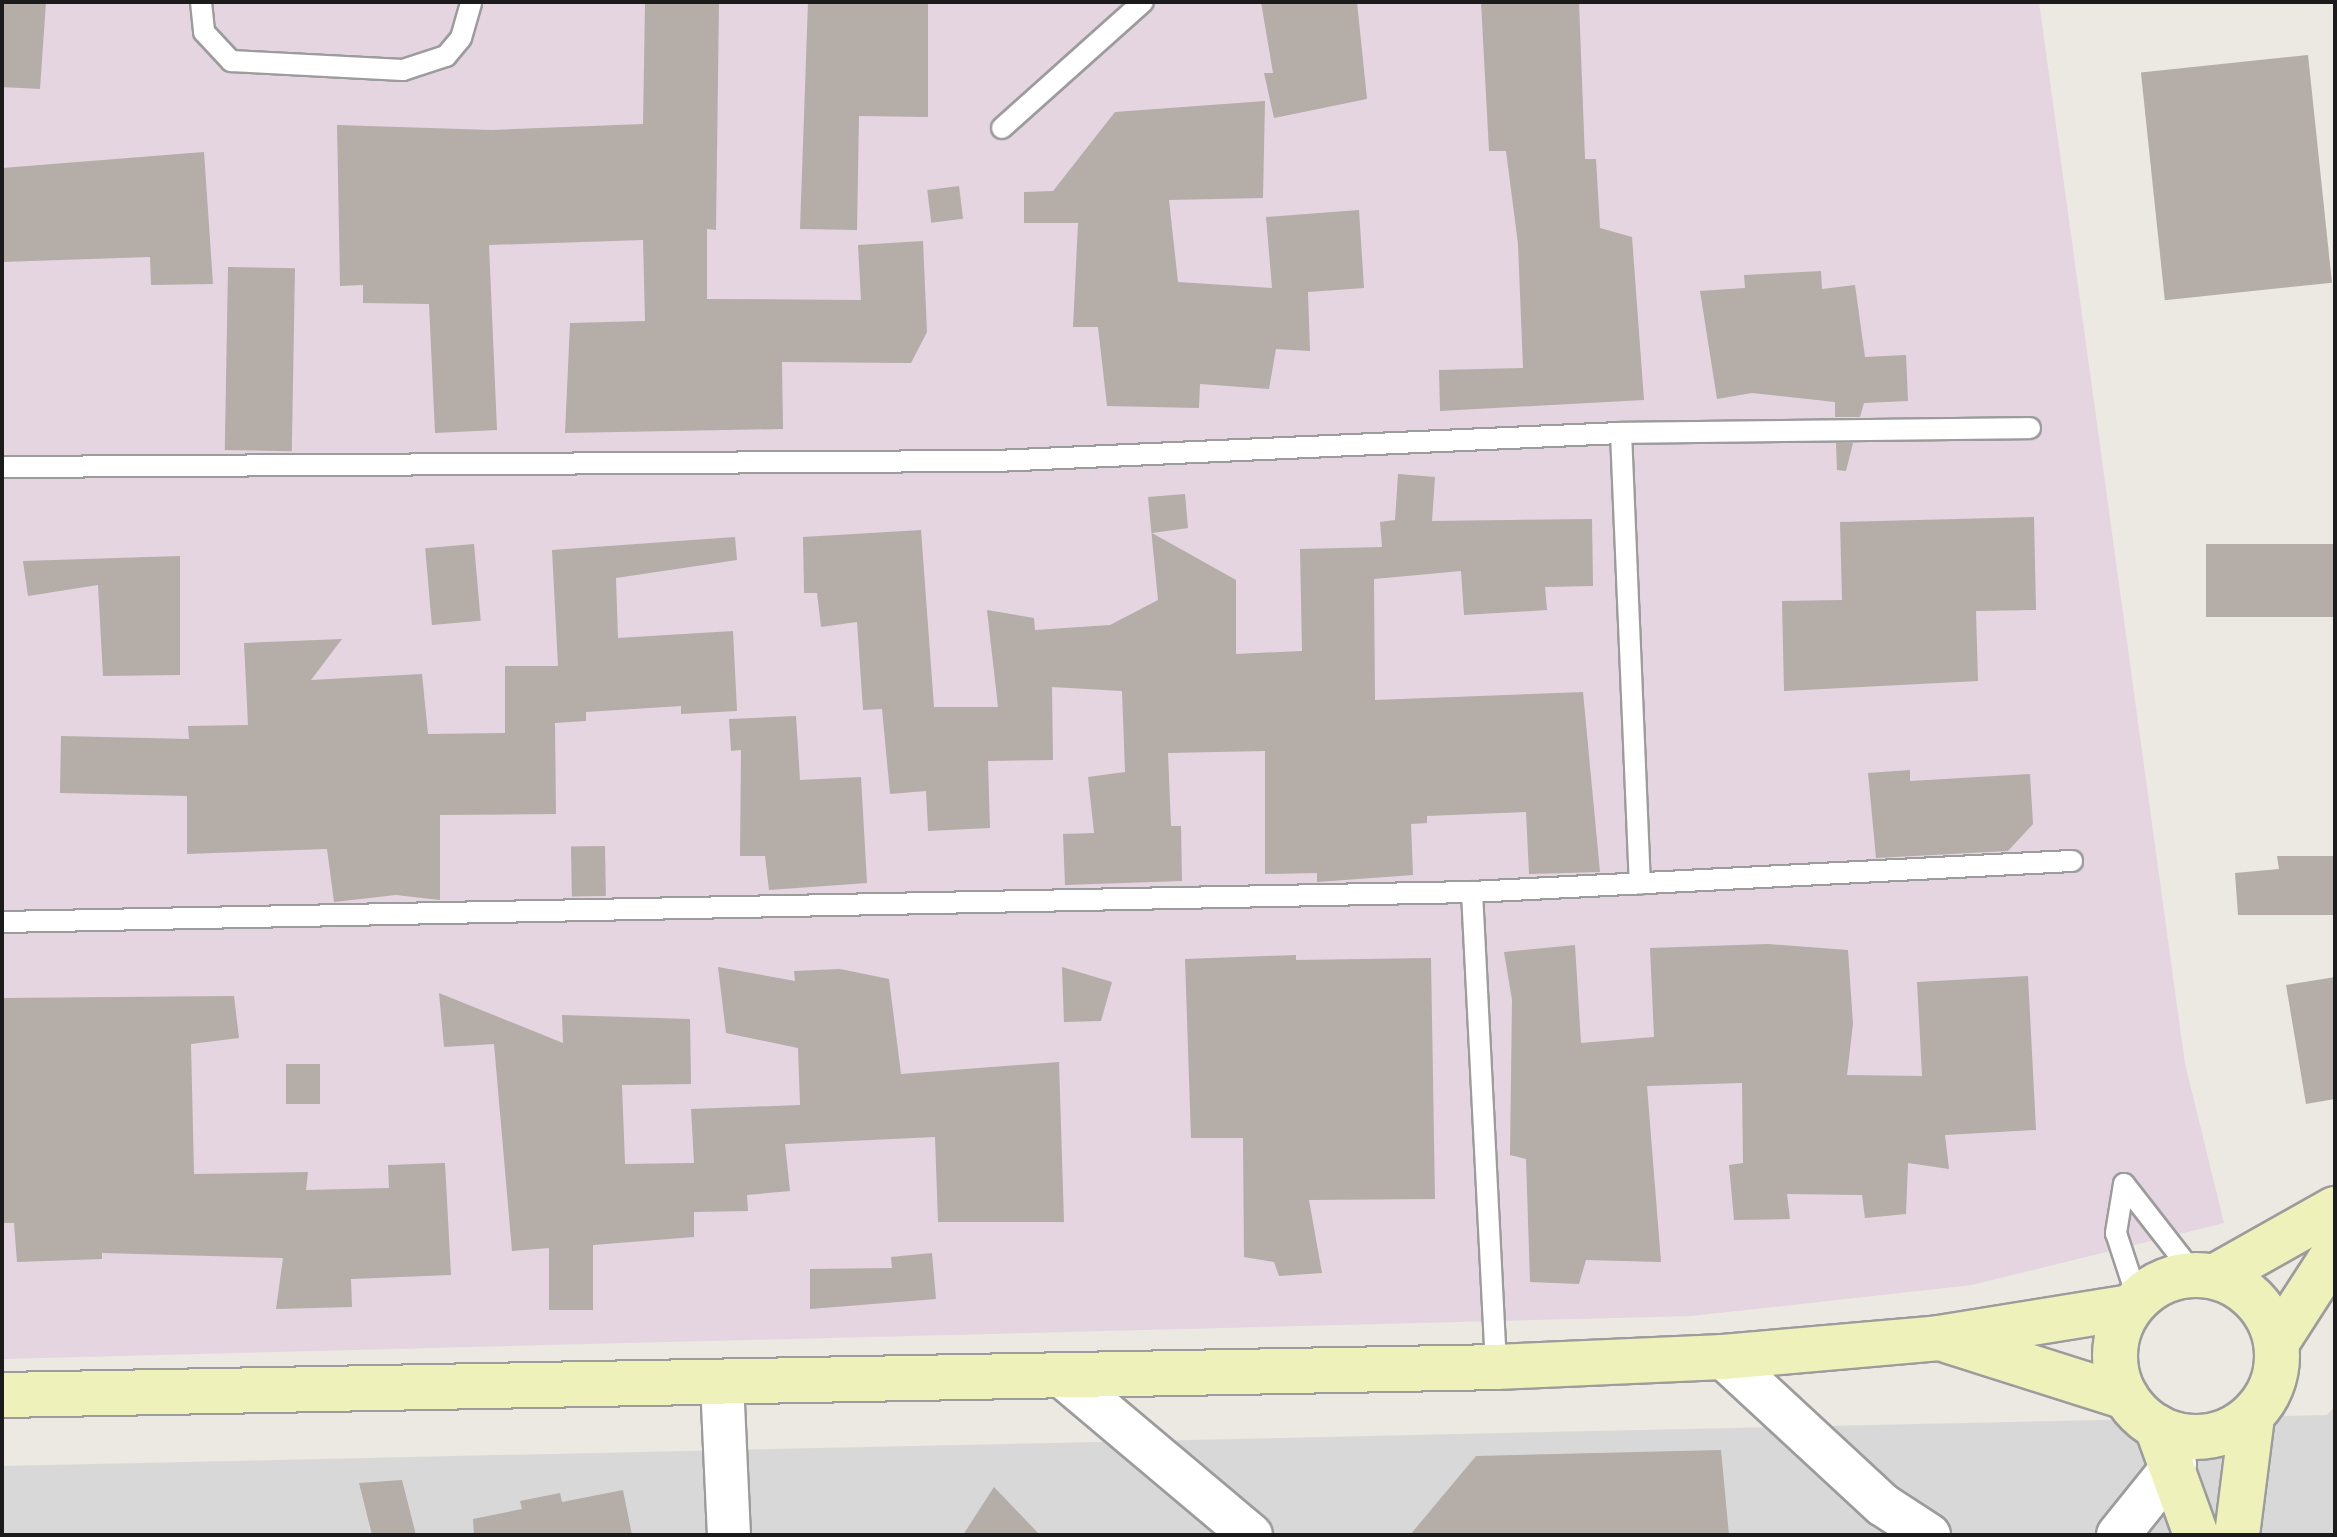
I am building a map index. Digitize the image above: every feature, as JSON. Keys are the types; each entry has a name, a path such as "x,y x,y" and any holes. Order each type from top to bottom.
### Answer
{"street":[{"path":"2,1395 1496,1367 1723,1357 1939,1338 2134,1303 2161,1282 2205,1275 2335,1209"},
{"path":"2237,1535 2252,1416 2274,1383 2277,1342 2335,1252"},
{"path":"2205,1275 2256,1300 2277,1342"},
{"path":"2134,1303 2114,1351 2153,1429 2196,1535"},
{"path":"1939,1338 2153,1429 2206,1437 2252,1416"},
{"path":"1723,1357 1883,1505 1929,1535"},
{"path":"1062,1376 1251,1535"},
{"path":"722,1382 729,1535"},
{"path":"2118,1535 2153,1429"}],"lane":[{"path":"201,2 204,32 231,61 403,70 446,56 461,38 471,2"},
{"path":"1002,128 1143,2"},
{"path":"2,467 996,461 1621,433 2030,428"},
{"path":"1621,433 1640,884"},
{"path":"2,922 1472,892 2072,861"},
{"path":"1472,892 1496,1367"},
{"path":"2134,1303 2116,1233 2124,1184 2205,1275"}],"shaded area":[{"path":"2,2 2039,2 2185,1064 2224,1223 1972,1285 1691,1316 2,1359"},
{"path":"2335,1406 2335,1535 2,1535 2,1466 2327,1415"}],"building":[{"path":"2,2 46,2 40,89 2,87"},
{"path":"645,2 719,2 716,230 707,229 707,299 861,300 858,245 923,241 927,332 911,363 782,362 783,429 565,433 570,323 645,321 643,240 489,245 497,430 435,433 429,304 363,303 363,285 340,286 337,125 491,130 643,124"},
{"path":"808,2 928,2 928,117 859,116 857,230 800,229"},
{"path":"1261,2 1357,2 1367,99 1274,118 1264,73 1273,73"},
{"path":"1481,2 1579,2 1585,159 1596,159 1600,228 1632,237 1644,400 1440,411 1439,370 1523,368 1518,244 1506,151 1489,151"},
{"path":"2308,55 2332,283 2165,300 2141,73"},
{"path":"1265,101 1263,198 1169,200 1178,282 1272,288 1266,217 1359,210 1364,288 1308,292 1310,351 1276,349 1269,389 1200,384 1199,408 1107,406 1098,327 1073,327 1078,223 1024,223 1024,192 1053,191 1115,112"},
{"path":"204,152 213,284 151,285 150,257 2,262 2,168"},
{"path":"959,186 963,219 931,223 927,190"},
{"path":"228,267 295,268 292,451 225,450"},
{"path":"1821,271 1822,289 1855,285 1865,357 1906,355 1908,401 1864,403 1860,417 1835,417 1835,402 1752,393 1717,399 1700,291 1745,288 1744,275"},
{"path":"1836,443 1853,443 1846,471 1837,470"},
{"path":"1398,474 1435,477 1432,521 1592,519 1593,586 1545,587 1547,610 1464,615 1461,571 1374,579 1375,700 1583,692 1600,872 1529,874 1526,812 1427,816 1427,823 1411,824 1413,875 1317,882 1317,873 1265,874 1265,751 1168,753 1171,826 1181,826 1182,881 1065,885 1063,834 1094,833 1088,777 1125,772 1122,691 1052,687 1053,760 988,761 990,828 928,831 926,791 890,794 882,709 863,710 857,622 821,627 817,593 804,593 803,537 921,530 934,707 998,707 987,610 1034,618 1035,630 1110,625 1158,600 1148,497 1185,494 1188,528 1152,533 1236,580 1236,654 1302,651 1300,549 1382,547 1380,522 1395,520"},
{"path":"2034,517 2036,610 1976,611 1978,681 1784,691 1782,601 1842,600 1840,522"},
{"path":"735,537 737,560 616,578 618,638 733,631 737,711 681,714 681,706 586,712 586,721 555,723 556,814 440,815 440,900 396,895 334,902 327,849 187,854 187,796 60,793 61,736 189,739 188,726 248,725 244,643 342,639 311,680 422,674 428,734 505,733 505,666 558,666 552,550"},
{"path":"474,544 481,621 432,625 425,548"},
{"path":"2206,544 2335,544 2335,617 2206,617"},
{"path":"180,556 180,675 103,676 98,585 28,596 23,561"},
{"path":"796,716 800,780 861,777 867,883 769,890 765,856 740,856 741,750 731,751 729,719"},
{"path":"1910,770 1910,781 2030,774 2033,824 2008,851 1876,858 1868,773"},
{"path":"605,846 606,896 572,897 571,847"},
{"path":"2277,856 2335,856 2335,915 2238,915 2235,873 2279,869"},
{"path":"1768,944 1848,950 1853,1024 1847,1075 1922,1076 1917,982 2028,976 2036,1130 1945,1135 1949,1169 1908,1163 1906,1214 1865,1218 1862,1195 1787,1194 1790,1219 1734,1220 1729,1165 1743,1163 1742,1083 1647,1086 1661,1262 1586,1260 1579,1284 1530,1282 1526,1159 1510,1155 1512,1000 1504,952 1575,945 1581,1043 1654,1037 1650,948"},
{"path":"1296,955 1296,960 1431,958 1435,1199 1309,1200 1322,1273 1279,1276 1274,1262 1244,1257 1243,1138 1191,1138 1185,959"},
{"path":"718,967 795,981 794,971 840,969 889,979 901,1074 1059,1062 1064,1222 938,1222 935,1137 785,1144 790,1191 747,1195 748,1211 694,1212 694,1237 593,1245 593,1310 549,1310 549,1248 512,1251 494,1044 444,1047 439,993 563,1043 562,1015 690,1019 691,1084 622,1085 625,1164 694,1163 691,1109 800,1105 798,1048 726,1033"},
{"path":"1062,967 1112,982 1101,1021 1064,1022"},
{"path":"2335,977 2335,1099 2306,1104 2286,985"},
{"path":"234,996 239,1038 191,1044 194,1174 308,1172 306,1190 389,1188 388,1165 445,1163 451,1275 351,1279 352,1307 276,1309 283,1258 102,1253 102,1259 17,1262 14,1223 2,1223 2,998"},
{"path":"286,1064 320,1064 320,1104 286,1104"},
{"path":"932,1253 936,1299 810,1309 810,1269 892,1268 891,1257"},
{"path":"1721,1450 1729,1535 1410,1535 1476,1456"},
{"path":"402,1480 416,1535 372,1535 359,1483"},
{"path":"994,1487 1040,1535 963,1535"},
{"path":"623,1490 632,1535 474,1535 473,1519 522,1509 520,1501 560,1493 562,1502"}]}
